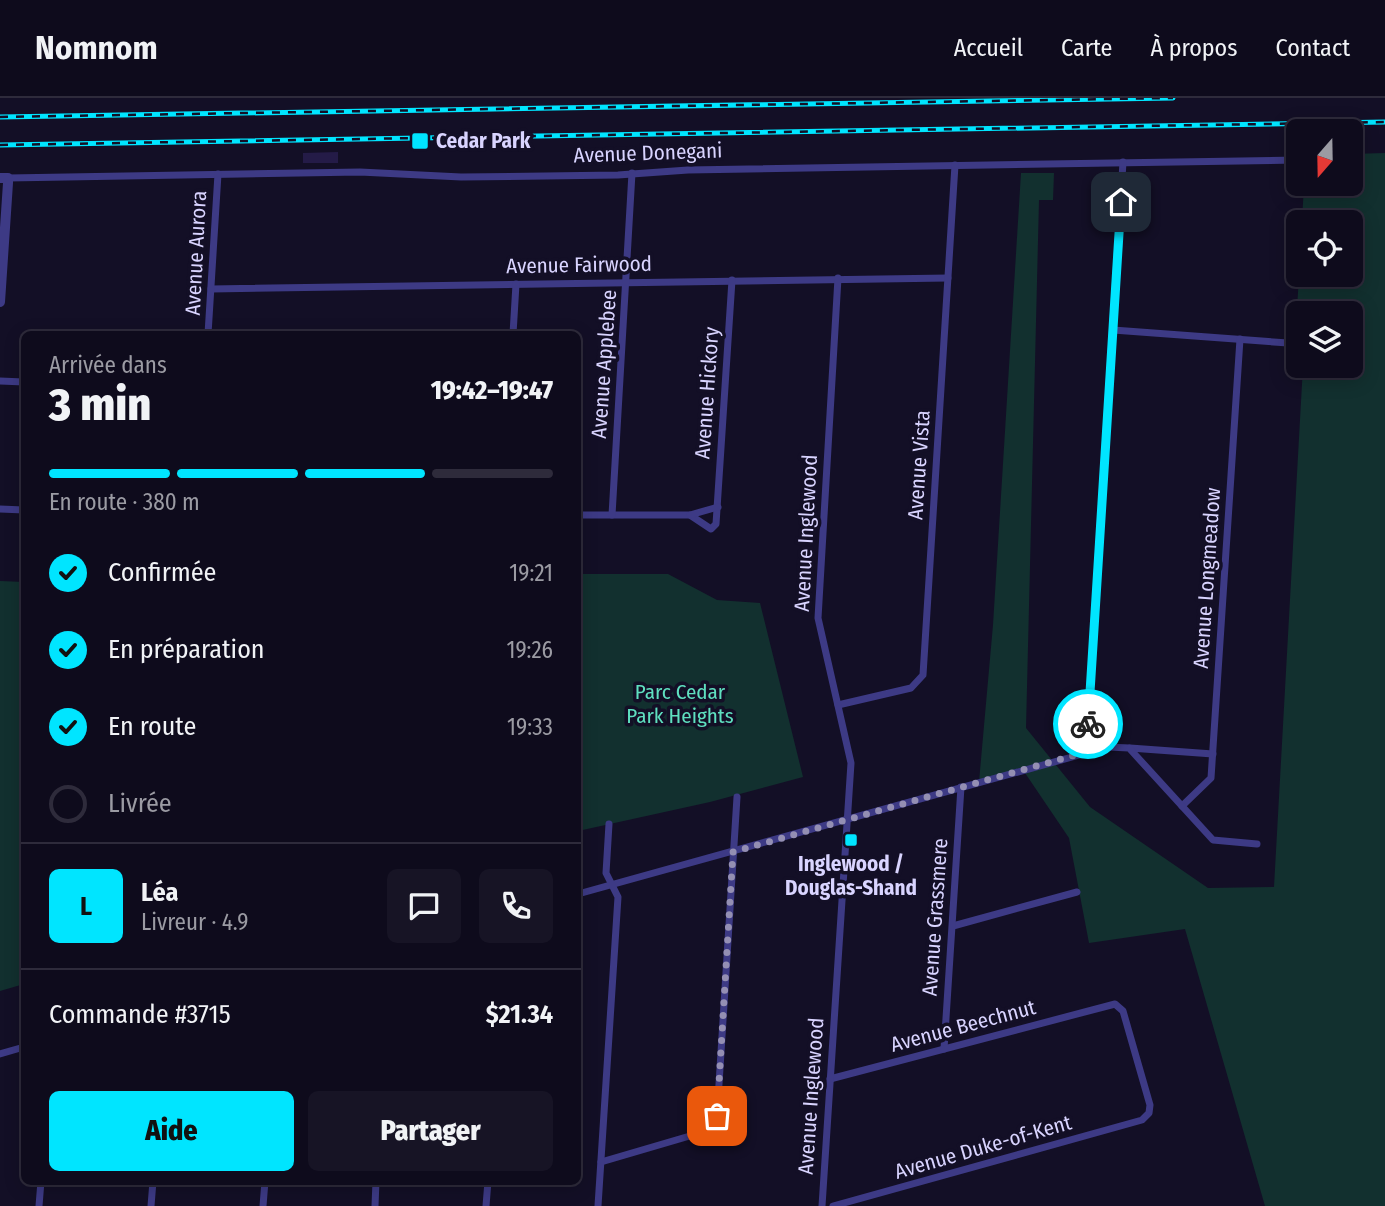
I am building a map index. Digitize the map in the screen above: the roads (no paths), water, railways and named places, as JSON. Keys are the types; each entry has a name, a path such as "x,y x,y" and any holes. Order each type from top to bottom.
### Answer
{"street":[{"name":"Avenue Donegani","path":"4,178 360,172 461,177 1286,160"},
{"path":"1086,752 1123,162"},
{"name":"Avenue Vista","path":"838,705 911,688 923,675 956,165"},
{"name":"Avenue Applebee","path":"612,515 632,173"},
{"name":"Avenue Aurora","path":"208,331 218,174"},
{"path":"0,302 4,178"},
{"name":"Avenue Inglewood","path":"822,1206 850,763 818,618 838,278"},
{"name":"Avenue Fairwood","path":"211,289 948,278"},
{"name":"Avenue Hickory","path":"718,508 732,280"},
{"path":"513,331 516,284"},
{"path":"1113,330 1286,343"},
{"name":"Avenue Longmeadow","path":"1182,806 1211,778 1240,340"},
{"path":"0,381 21,383"},
{"path":"581,515 690,515 718,508 716,524 711,529 690,515"},
{"path":"0,509 21,510"},
{"path":"581,893 1108,747 1213,754"},
{"path":"1129,748 1213,840 1257,844"},
{"name":"Avenue Grassmere","path":"944,1049 961,787"},
{"path":"601,1162 700,1133 710,1126 717,1116 737,797"},
{"path":"598,1206 618,897 606,873 609,824"},
{"path":"953,926 1077,892"},
{"name":"Avenue Beechnut","path":"830,1079 1115,1004 1124,1011 1150,1105 1149,1113 1142,1120"},
{"path":"0,1054 21,1048"},
{"name":"Avenue Duke-of-Kent","path":"833,1206 1142,1120"},
{"path":"39,1206 41,1185"},
{"path":"151,1206 153,1185"},
{"path":"263,1206 265,1185"},
{"path":"374,1206 376,1185"},
{"path":"486,1206 488,1185"}],"railway":[{"path":"0,117 1173,98"},
{"path":"0,145 1385,122"}],"place":[{"name":"Cedar Park","path":"420,141"},
{"name":"Inglewood / Douglas-Shand","path":"851,840"}],"park label":[{"name":"Parc Cedar Park Heights","path":"680,704"}]}
